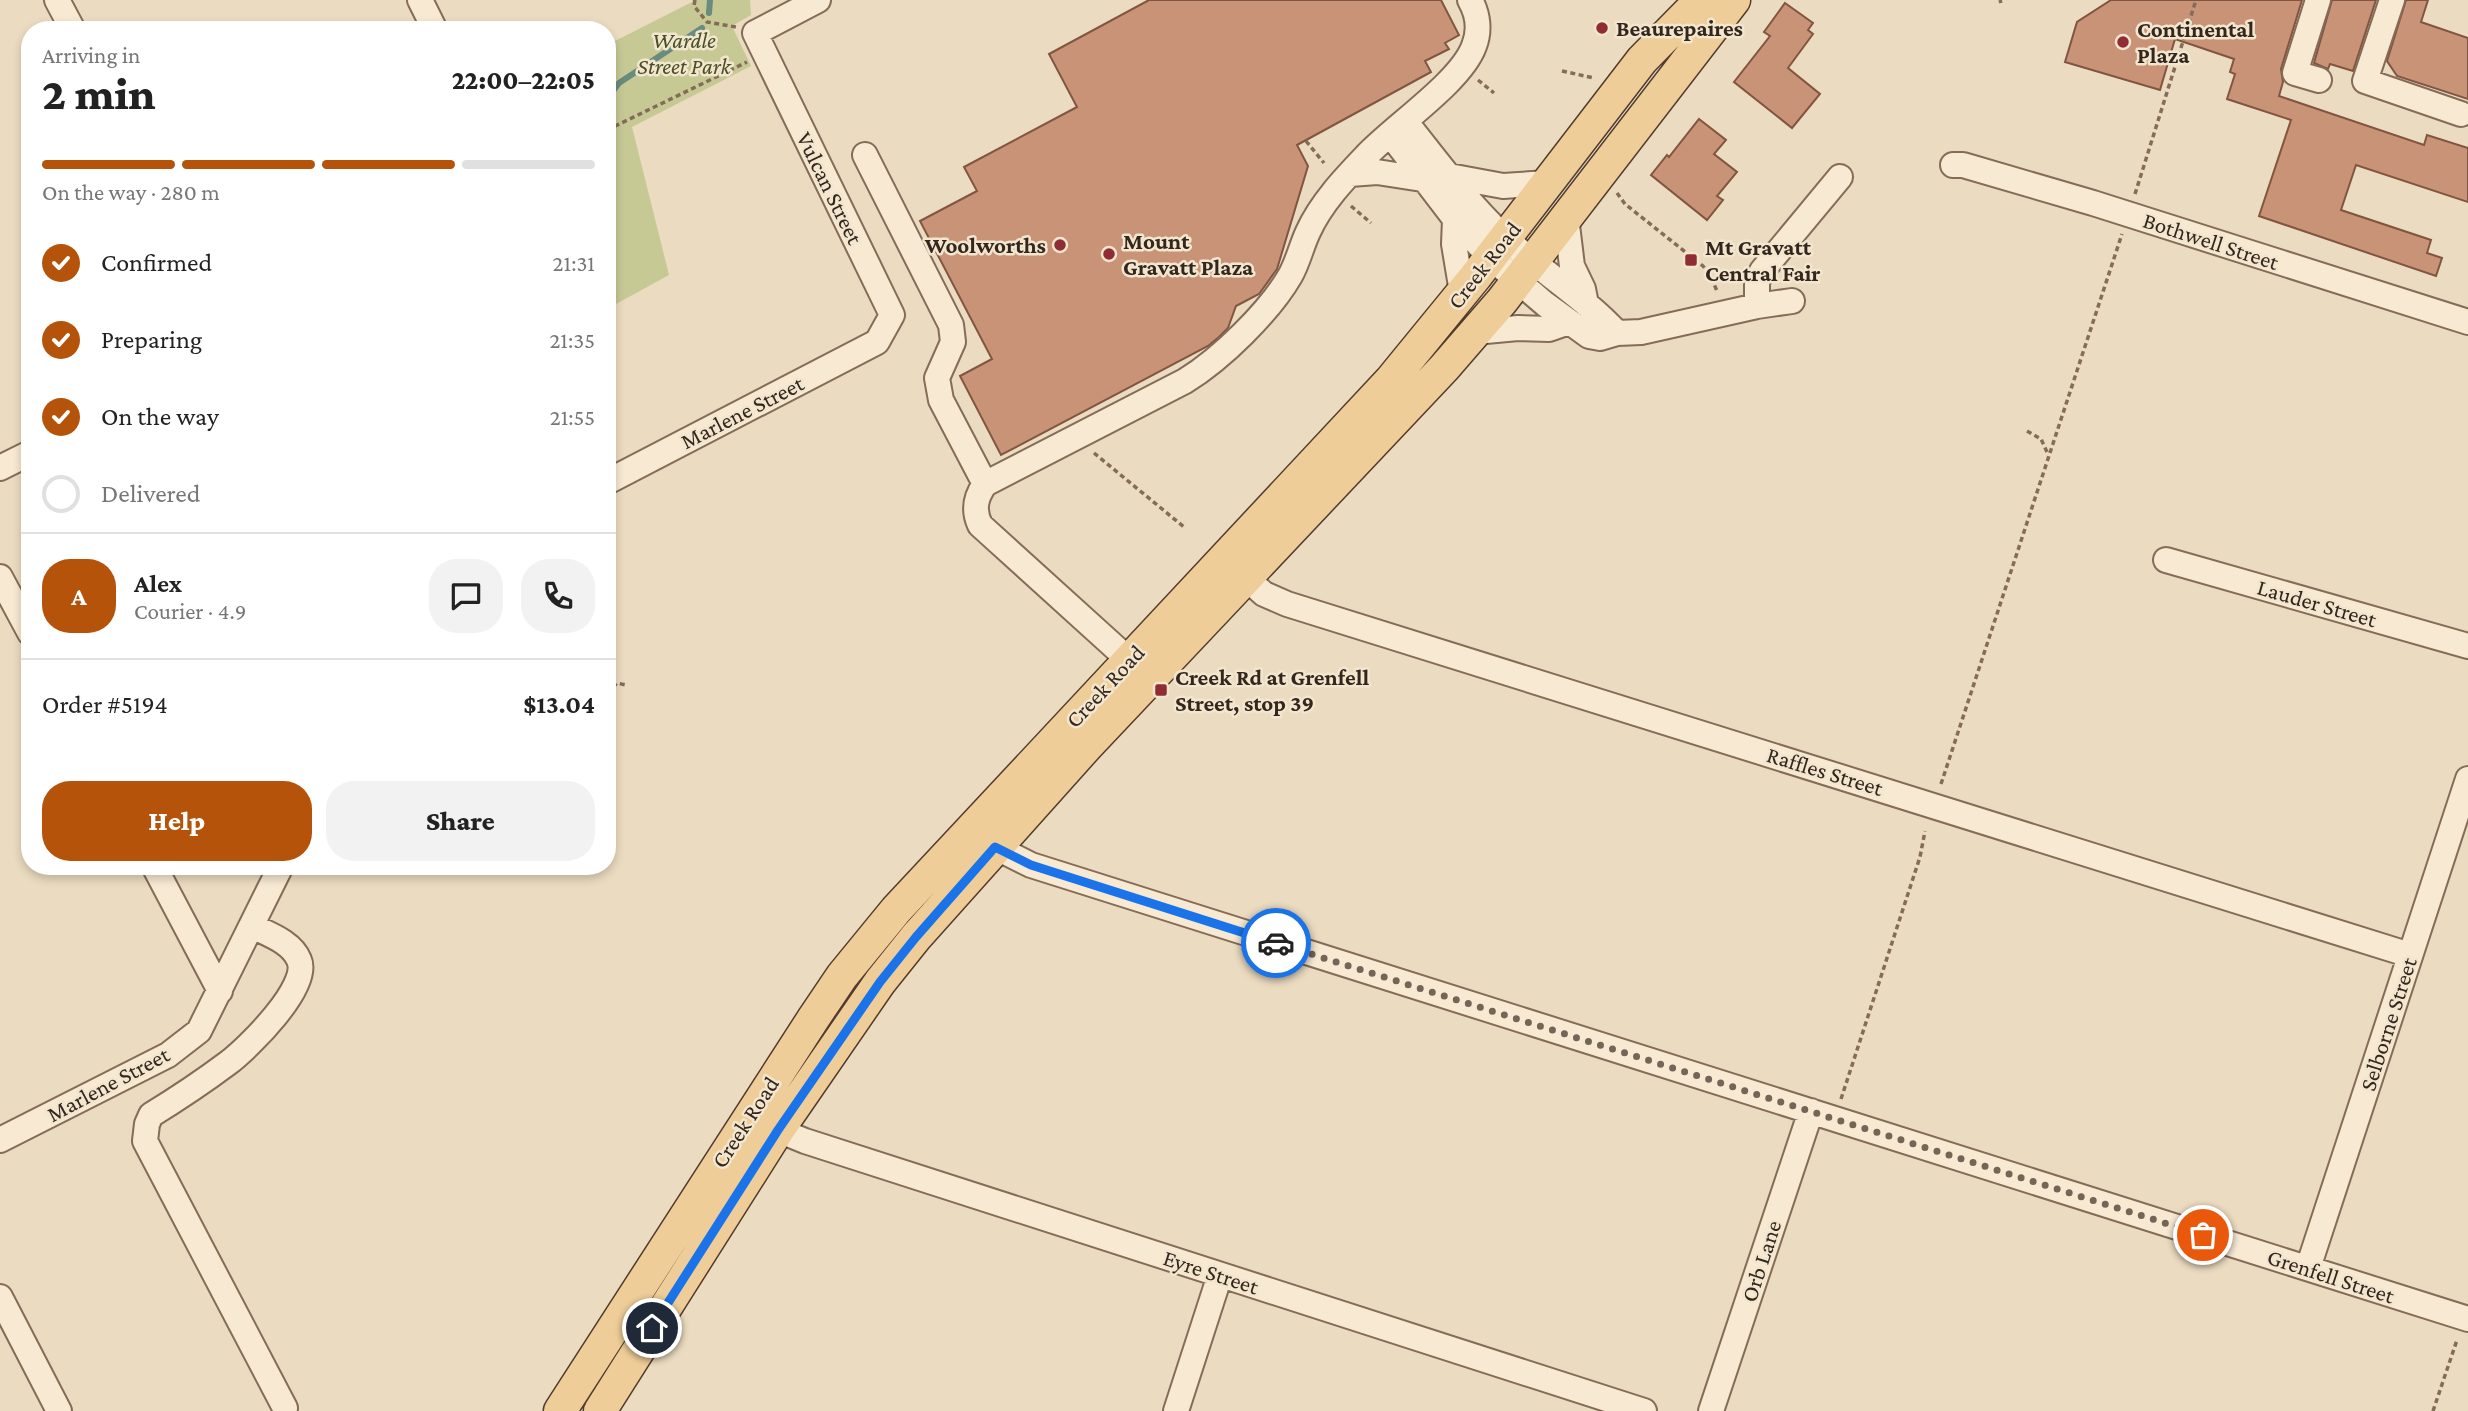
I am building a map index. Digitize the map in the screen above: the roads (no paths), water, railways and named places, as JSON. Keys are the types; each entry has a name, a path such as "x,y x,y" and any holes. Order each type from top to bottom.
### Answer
{"main road":[{"name":"Creek Road","path":"560,1411 755,1106 842,976 896,910 1391,380 1498,248 1623,84 1647,55 1701,0"},
{"name":"Creek Road","path":"600,1411 778,1130 880,982 916,937 1086,747 1403,412 1475,332 1734,0"}],"street":[{"path":"57,0 68,21"},
{"path":"420,0 430,21"},
{"name":"Vulcan Street","path":"818,0 760,44 892,315 877,342"},
{"path":"2318,0 2295,73 2319,80"},
{"path":"2392,0 2365,81 2461,114"},
{"path":"1129,660 980,525 975,514 979,493 985,484 1185,381 1207,367 1280,291 1297,262 1317,216 1350,174 1462,66 1474,47 1478,25 1474,2"},
{"path":"1397,127 1449,176 1485,219 1498,248"},
{"path":"1397,127 1422,179 1455,219 1498,248 1525,271 1569,322 1595,338 1617,333 1641,332 1757,306 1792,301"},
{"path":"865,155 951,324 953,342 937,379 941,400 985,484"},
{"name":"Bothwell Street","path":"1953,165 1963,164 2468,322"},
{"path":"1350,174 1377,173 1422,179"},
{"path":"1449,176 1503,186 1548,184"},
{"path":"1757,306 1757,282 1762,271 1840,177"},
{"path":"1566,217 1572,266 1583,289 1586,304"},
{"path":"1455,219 1454,244 1462,292"},
{"path":"1525,271 1586,304 1617,333"},
{"path":"1475,332 1518,328 1549,329 1569,322"},
{"name":"Marlene Street","path":"616,477 877,342"},
{"path":"0,468 21,458"},
{"name":"Lauder Street","path":"2165,560 2468,646"},
{"path":"0,577 21,616"},
{"name":"Raffles Street","path":"1245,578 1264,594 1287,604 2410,955"},
{"name":"Selborne Street","path":"2308,1268 2468,779"},
{"name":"Grenfell Street","path":"995,847 1031,865 2466,1319"},
{"path":"159,875 220,991"},
{"name":"Marlene Street","path":"0,1140 168,1055 199,1031 277,875"},
{"path":"252,926 291,947 301,961 300,978 263,1030 229,1062 151,1115 145,1141 285,1408"},
{"name":"Orb Lane","path":"1711,1411 1811,1111"},
{"name":"Eyre Street","path":"778,1130 800,1140 1644,1411"},
{"path":"1176,1411 1220,1275"},
{"path":"4,1313 59,1411"}],"waterway":[{"path":"709,13 710,0"},
{"path":"616,87 702,28"}],"place":[{"name":"Beaurepaires","path":"1602,28"},
{"name":"Continental Plaza","path":"2123,42"},
{"name":"Woolworths","path":"1060,245"},
{"name":"Mount Gravatt Plaza","path":"1109,254"},
{"name":"Mt Gravatt Central Fair","path":"1691,260"},
{"name":"Creek Rd at Grenfell Street, stop 39","path":"1161,690"}],"park label":[{"name":"Wardle Street Park","path":"684,53"}]}
